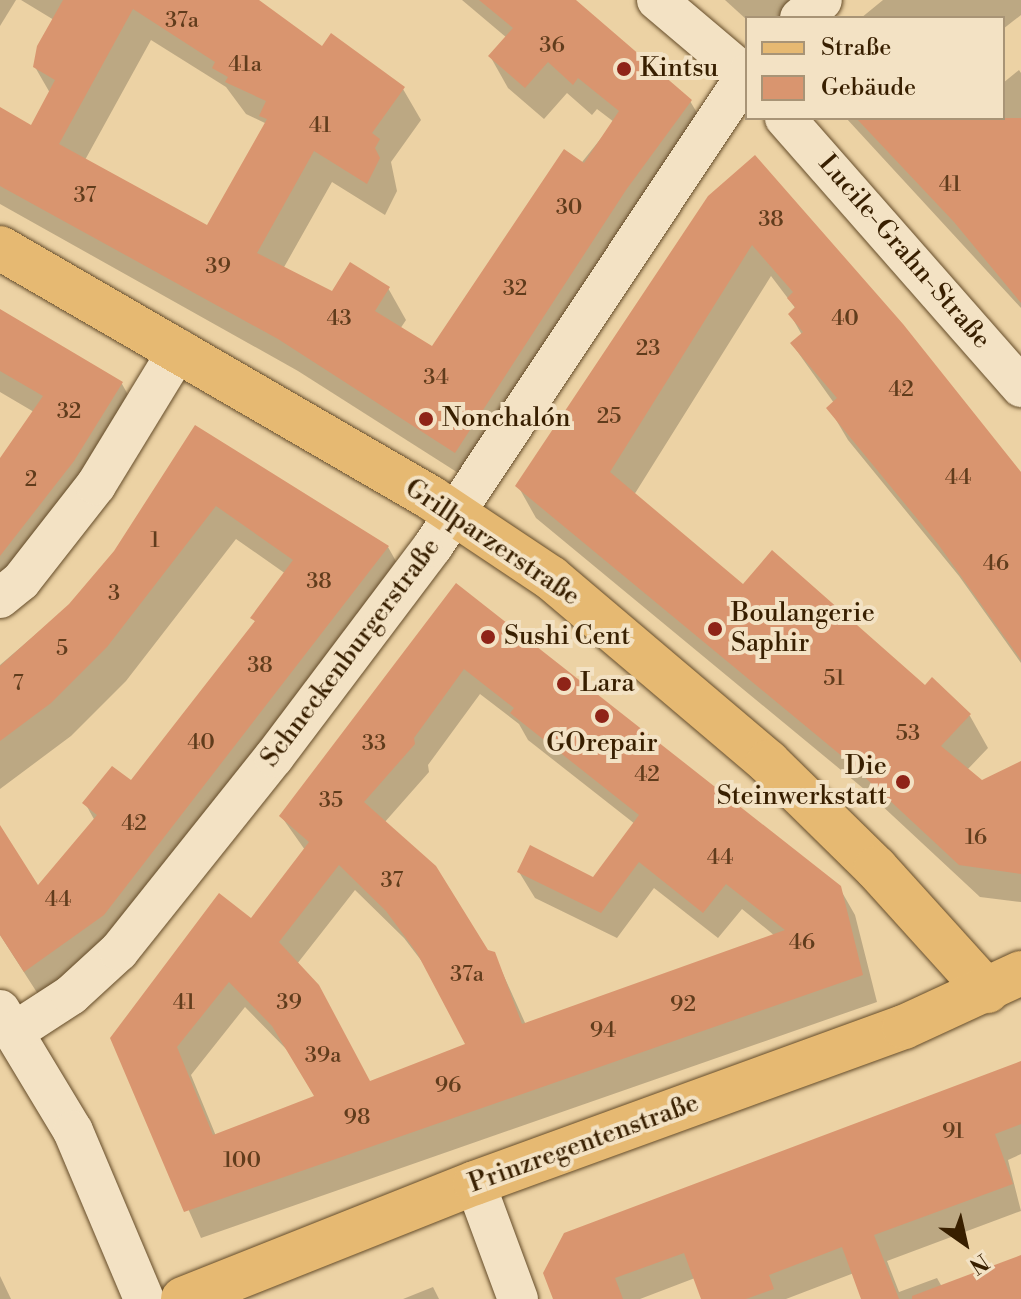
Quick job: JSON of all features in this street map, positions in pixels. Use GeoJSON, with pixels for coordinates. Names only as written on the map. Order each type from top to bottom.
{"type":"FeatureCollection","features":[{"type":"Feature","properties":{"kind":"main road","name":"Grillparzerstraße"},"geometry":{"type":"LineString","coordinates":[[0,248],[179,349],[455,513],[551,578],[713,711],[849,840],[1010,984]]}},
{"type":"Feature","properties":{"kind":"main road","name":"Prinzregentenstraße"},"geometry":{"type":"LineString","coordinates":[[183,1299],[475,1183],[1010,984]]}},
{"type":"Feature","properties":{"kind":"street"},"geometry":{"type":"LineString","coordinates":[[657,0],[745,73]]}},
{"type":"Feature","properties":{"kind":"street"},"geometry":{"type":"LineString","coordinates":[[802,16],[822,0]]}},
{"type":"Feature","properties":{"kind":"street","name":"Schneckenburgerstraße"},"geometry":{"type":"LineString","coordinates":[[7,1020],[71,995],[119,951],[274,757],[455,513],[745,78]]}},
{"type":"Feature","properties":{"kind":"street","name":"Lucile-Grahn-Straße"},"geometry":{"type":"LineString","coordinates":[[787,120],[1021,387]]}},
{"type":"Feature","properties":{"kind":"street"},"geometry":{"type":"LineString","coordinates":[[0,598],[21,581],[96,485],[179,349]]}},
{"type":"Feature","properties":{"kind":"street"},"geometry":{"type":"LineString","coordinates":[[7,1020],[73,1131],[144,1299]]}},
{"type":"Feature","properties":{"kind":"street"},"geometry":{"type":"LineString","coordinates":[[475,1183],[518,1299]]}},
{"type":"Feature","properties":{"kind":"building"},"geometry":{"type":"Polygon","coordinates":[[[63,0],[259,0],[322,46],[331,33],[405,87],[372,133],[380,139],[375,148],[380,158],[367,184],[314,151],[257,253],[332,291],[350,262],[390,287],[375,311],[432,346],[564,149],[584,163],[619,111],[578,78],[573,85],[548,62],[525,88],[488,56],[513,28],[479,0],[576,0],[692,100],[626,190],[455,453],[278,339],[0,186],[0,107],[31,125],[55,80],[33,67],[37,46],[63,0]],[[133,9],[59,144],[207,225],[267,119],[259,116],[266,101],[225,82],[228,77],[212,68],[215,62],[133,9]]]}},
{"type":"Feature","properties":{"kind":"building"},"geometry":{"type":"Polygon","coordinates":[[[1021,118],[1021,303],[954,222],[858,120],[1021,118]]]}},
{"type":"Feature","properties":{"kind":"building"},"geometry":{"type":"Polygon","coordinates":[[[755,155],[903,324],[1021,472],[1021,660],[938,544],[826,408],[837,398],[790,343],[803,332],[788,314],[795,307],[787,298],[793,292],[752,245],[610,472],[743,584],[772,550],[925,685],[932,677],[971,714],[941,746],[982,780],[1021,761],[1021,874],[959,865],[843,757],[515,486],[708,196],[755,155]]]}},
{"type":"Feature","properties":{"kind":"building"},"geometry":{"type":"Polygon","coordinates":[[[0,309],[123,382],[74,461],[0,556],[0,458],[43,396],[0,371],[0,309]]]}},
{"type":"Feature","properties":{"kind":"building"},"geometry":{"type":"Polygon","coordinates":[[[195,425],[389,546],[104,915],[24,972],[0,935],[0,825],[38,885],[97,815],[82,803],[112,766],[131,780],[255,621],[250,618],[293,560],[216,506],[107,647],[51,703],[0,741],[0,666],[69,604],[114,551],[195,425]]]}},
{"type":"Feature","properties":{"kind":"building"},"geometry":{"type":"Polygon","coordinates":[[[456,583],[841,886],[863,975],[184,1212],[110,1038],[219,893],[251,918],[309,842],[279,816],[456,583]],[[464,669],[414,738],[415,744],[364,802],[436,866],[488,950],[495,952],[522,1024],[785,930],[726,884],[703,913],[639,862],[601,913],[517,872],[530,845],[593,877],[639,815],[510,713],[514,708],[464,669]],[[339,865],[279,942],[319,985],[370,1081],[465,1044],[417,953],[386,911],[339,865]],[[229,982],[177,1047],[213,1135],[314,1096],[272,1026],[229,982]]]}},
{"type":"Feature","properties":{"kind":"building"},"geometry":{"type":"Polygon","coordinates":[[[1021,1061],[1021,1124],[995,1134],[1013,1184],[874,1235],[899,1299],[861,1299],[842,1247],[769,1275],[774,1289],[746,1299],[701,1299],[684,1253],[615,1278],[623,1299],[553,1299],[543,1273],[564,1233],[1021,1061]]]}},
{"type":"Feature","properties":{"kind":"building"},"geometry":{"type":"Polygon","coordinates":[[[1021,1255],[1021,1299],[912,1299],[912,1296],[1021,1255]]]}},
{"type":"Feature","properties":{"kind":"place","name":"Kintsu"},"geometry":{"type":"Point","coordinates":[624,69]}},
{"type":"Feature","properties":{"kind":"place","name":"Nonchalón"},"geometry":{"type":"Point","coordinates":[426,419]}},
{"type":"Feature","properties":{"kind":"place","name":"Boulangerie Saphir"},"geometry":{"type":"Point","coordinates":[715,629]}},
{"type":"Feature","properties":{"kind":"place","name":"Sushi Cent"},"geometry":{"type":"Point","coordinates":[488,637]}},
{"type":"Feature","properties":{"kind":"place","name":"Lara"},"geometry":{"type":"Point","coordinates":[564,684]}},
{"type":"Feature","properties":{"kind":"place","name":"GOrepair"},"geometry":{"type":"Point","coordinates":[602,716]}},
{"type":"Feature","properties":{"kind":"place","name":"Die Steinwerkstatt"},"geometry":{"type":"Point","coordinates":[903,782]}}]}
